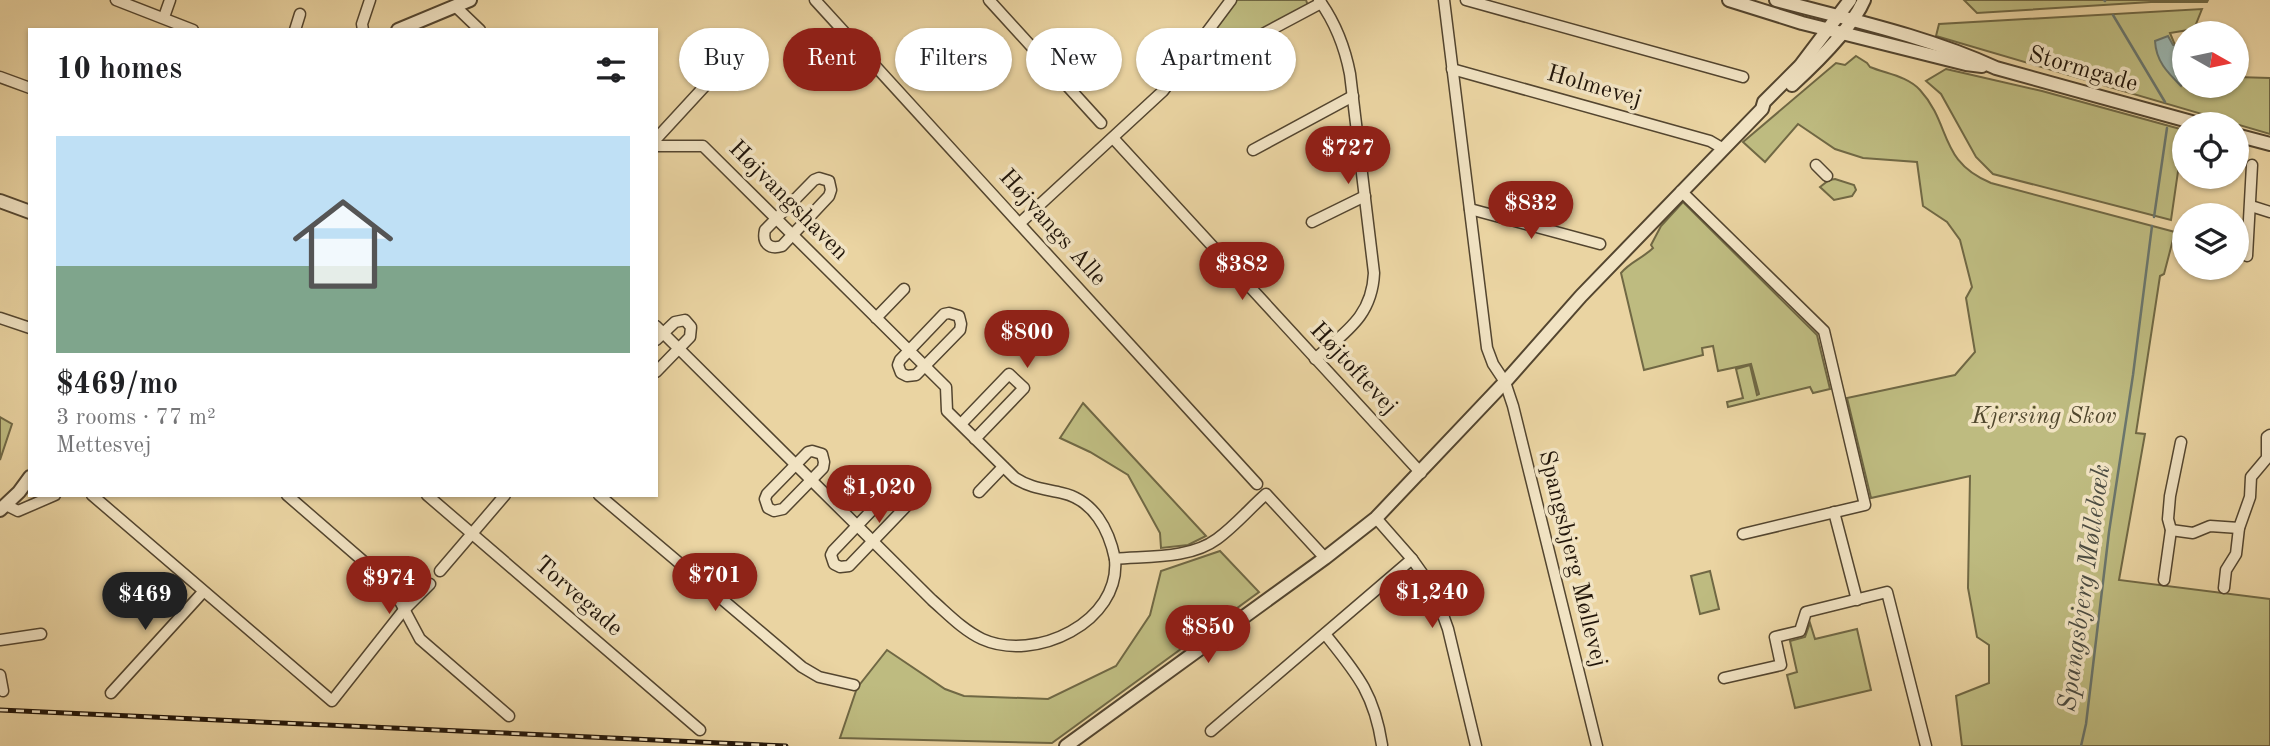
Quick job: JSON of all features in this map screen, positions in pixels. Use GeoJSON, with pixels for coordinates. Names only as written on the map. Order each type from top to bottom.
{"type":"FeatureCollection","features":[{"type":"Feature","properties":{"kind":"street"},"geometry":{"type":"LineString","coordinates":[[116,0],[189,28]]}},
{"type":"Feature","properties":{"kind":"street"},"geometry":{"type":"LineString","coordinates":[[164,17],[170,0]]}},
{"type":"Feature","properties":{"kind":"street"},"geometry":{"type":"LineString","coordinates":[[363,28],[370,0]]}},
{"type":"Feature","properties":{"kind":"street"},"geometry":{"type":"LineString","coordinates":[[402,28],[446,6],[470,0]]}},
{"type":"Feature","properties":{"kind":"street","name":"Højvangs Alle"},"geometry":{"type":"LineString","coordinates":[[815,0],[1257,484]]}},
{"type":"Feature","properties":{"kind":"street"},"geometry":{"type":"LineString","coordinates":[[989,0],[1101,123]]}},
{"type":"Feature","properties":{"kind":"street"},"geometry":{"type":"LineString","coordinates":[[1210,28],[1231,0]]}},
{"type":"Feature","properties":{"kind":"street","name":"Spangsbjerg Møllevej"},"geometry":{"type":"LineString","coordinates":[[1444,0],[1487,348],[1493,364],[1505,382],[1597,746]]}},
{"type":"Feature","properties":{"kind":"street"},"geometry":{"type":"LineString","coordinates":[[1466,0],[1743,77]]}},
{"type":"Feature","properties":{"kind":"street","name":"Stormgade"},"geometry":{"type":"LineString","coordinates":[[1776,0],[1839,24],[1965,64],[1996,68]]}},
{"type":"Feature","properties":{"kind":"street"},"geometry":{"type":"LineString","coordinates":[[1839,24],[1850,0]]}},
{"type":"Feature","properties":{"kind":"street"},"geometry":{"type":"LineString","coordinates":[[1068,745],[1376,518],[1421,473],[1581,296],[1864,0]]}},
{"type":"Feature","properties":{"kind":"street"},"geometry":{"type":"LineString","coordinates":[[1271,28],[1320,1],[1345,51],[1353,96],[1374,273],[1370,298],[1358,321],[1315,359]]}},
{"type":"Feature","properties":{"kind":"street"},"geometry":{"type":"LineString","coordinates":[[1732,1],[1751,1],[1839,24]]}},
{"type":"Feature","properties":{"kind":"street"},"geometry":{"type":"LineString","coordinates":[[446,6],[477,28]]}},
{"type":"Feature","properties":{"kind":"street"},"geometry":{"type":"LineString","coordinates":[[296,28],[300,14]]}},
{"type":"Feature","properties":{"kind":"street","name":"Stormgade"},"geometry":{"type":"LineString","coordinates":[[1839,24],[1897,31],[1996,68],[2172,117]]}},
{"type":"Feature","properties":{"kind":"street","name":"Holmevej"},"geometry":{"type":"LineString","coordinates":[[1452,69],[1710,141],[1722,148]]}},
{"type":"Feature","properties":{"kind":"street"},"geometry":{"type":"LineString","coordinates":[[0,77],[28,87]]}},
{"type":"Feature","properties":{"kind":"street"},"geometry":{"type":"LineString","coordinates":[[658,137],[701,91]]}},
{"type":"Feature","properties":{"kind":"street"},"geometry":{"type":"LineString","coordinates":[[1020,223],[1163,91]]}},
{"type":"Feature","properties":{"kind":"street"},"geometry":{"type":"LineString","coordinates":[[1253,150],[1353,96]]}},
{"type":"Feature","properties":{"kind":"street","name":"Højtoftevej"},"geometry":{"type":"LineString","coordinates":[[1113,138],[1421,473]]}},
{"type":"Feature","properties":{"kind":"street"},"geometry":{"type":"LineString","coordinates":[[2249,138],[2270,144]]}},
{"type":"Feature","properties":{"kind":"street","name":"Højvangshaven"},"geometry":{"type":"LineString","coordinates":[[658,146],[703,146],[946,387],[947,411],[1003,467],[1026,485],[1066,494],[1085,503],[1100,518],[1111,538],[1115,559]]}},
{"type":"Feature","properties":{"kind":"street"},"geometry":{"type":"LineString","coordinates":[[1816,165],[1826,176]]}},
{"type":"Feature","properties":{"kind":"street"},"geometry":{"type":"LineString","coordinates":[[2249,231],[2252,165]]}},
{"type":"Feature","properties":{"kind":"street"},"geometry":{"type":"LineString","coordinates":[[824,178],[831,190],[829,196],[792,234],[782,246],[772,247],[764,240],[765,230],[814,180],[824,178]]}},
{"type":"Feature","properties":{"kind":"street"},"geometry":{"type":"LineString","coordinates":[[1681,191],[1824,331],[1865,505],[1743,534]]}},
{"type":"Feature","properties":{"kind":"street"},"geometry":{"type":"LineString","coordinates":[[1312,222],[1365,196]]}},
{"type":"Feature","properties":{"kind":"street"},"geometry":{"type":"LineString","coordinates":[[0,201],[28,211]]}},
{"type":"Feature","properties":{"kind":"street"},"geometry":{"type":"LineString","coordinates":[[2251,206],[2270,212]]}},
{"type":"Feature","properties":{"kind":"street"},"geometry":{"type":"LineString","coordinates":[[1470,209],[1600,244]]}},
{"type":"Feature","properties":{"kind":"street"},"geometry":{"type":"LineString","coordinates":[[876,318],[904,289]]}},
{"type":"Feature","properties":{"kind":"street"},"geometry":{"type":"LineString","coordinates":[[954,313],[959,316],[960,330],[925,366],[911,377],[901,373],[898,365],[944,314],[954,313]]}},
{"type":"Feature","properties":{"kind":"street"},"geometry":{"type":"LineString","coordinates":[[0,318],[28,327]]}},
{"type":"Feature","properties":{"kind":"street"},"geometry":{"type":"LineString","coordinates":[[658,370],[679,348],[690,337],[692,332],[685,320],[675,322],[659,333],[679,348],[961,626],[984,640],[1010,646],[1037,645],[1064,635],[1089,620],[1103,605],[1112,588],[1115,559],[1178,554],[1197,549],[1216,540],[1266,494],[1325,558]]}},
{"type":"Feature","properties":{"kind":"street"},"geometry":{"type":"LineString","coordinates":[[961,424],[1009,374],[1024,388],[975,439]]}},
{"type":"Feature","properties":{"kind":"street"},"geometry":{"type":"LineString","coordinates":[[2224,588],[2226,570],[2236,554],[2239,528],[2250,497],[2251,477],[2269,458],[2267,438],[2270,435]]}},
{"type":"Feature","properties":{"kind":"street"},"geometry":{"type":"LineString","coordinates":[[2164,580],[2171,530],[2168,519],[2170,496],[2181,442]]}},
{"type":"Feature","properties":{"kind":"street"},"geometry":{"type":"LineString","coordinates":[[817,451],[822,454],[824,462],[823,468],[783,509],[768,508],[765,499],[767,494],[796,464],[808,452],[817,451]]}},
{"type":"Feature","properties":{"kind":"street"},"geometry":{"type":"LineString","coordinates":[[979,492],[1003,467]]}},
{"type":"Feature","properties":{"kind":"street"},"geometry":{"type":"LineString","coordinates":[[900,474],[874,499],[873,509],[833,551],[831,555],[834,564],[840,567],[849,566],[917,495]]}},
{"type":"Feature","properties":{"kind":"street"},"geometry":{"type":"LineString","coordinates":[[28,479],[3,507],[18,511],[50,497]]}},
{"type":"Feature","properties":{"kind":"street"},"geometry":{"type":"LineString","coordinates":[[94,497],[332,701],[403,611],[430,584]]}},
{"type":"Feature","properties":{"kind":"street"},"geometry":{"type":"LineString","coordinates":[[289,497],[385,580],[420,639],[509,716]]}},
{"type":"Feature","properties":{"kind":"street","name":"Torvegade"},"geometry":{"type":"LineString","coordinates":[[429,497],[700,730]]}},
{"type":"Feature","properties":{"kind":"street"},"geometry":{"type":"LineString","coordinates":[[440,571],[474,535],[503,497]]}},
{"type":"Feature","properties":{"kind":"street"},"geometry":{"type":"LineString","coordinates":[[601,497],[802,667],[819,677],[854,685]]}},
{"type":"Feature","properties":{"kind":"street"},"geometry":{"type":"LineString","coordinates":[[1834,512],[1857,600]]}},
{"type":"Feature","properties":{"kind":"street"},"geometry":{"type":"LineString","coordinates":[[1376,518],[1412,559],[1434,590],[1448,629],[1476,746]]}},
{"type":"Feature","properties":{"kind":"street"},"geometry":{"type":"LineString","coordinates":[[2171,530],[2193,533],[2210,526],[2239,528]]}},
{"type":"Feature","properties":{"kind":"street"},"geometry":{"type":"LineString","coordinates":[[1211,731],[1412,559]]}},
{"type":"Feature","properties":{"kind":"street"},"geometry":{"type":"LineString","coordinates":[[111,693],[202,592]]}},
{"type":"Feature","properties":{"kind":"street"},"geometry":{"type":"LineString","coordinates":[[1724,678],[1781,665],[1775,637],[1800,631],[1806,612],[1887,592],[1926,746]]}},
{"type":"Feature","properties":{"kind":"street"},"geometry":{"type":"LineString","coordinates":[[0,640],[41,634]]}},
{"type":"Feature","properties":{"kind":"street"},"geometry":{"type":"LineString","coordinates":[[1325,634],[1357,674],[1369,697],[1377,717],[1382,745]]}},
{"type":"Feature","properties":{"kind":"street"},"geometry":{"type":"LineString","coordinates":[[0,675],[3,691]]}},
{"type":"Feature","properties":{"kind":"green space"},"geometry":{"type":"Polygon","coordinates":[[[1237,0],[1306,0],[1308,6],[1265,28],[1216,28],[1237,0]]]}},
{"type":"Feature","properties":{"kind":"green space"},"geometry":{"type":"Polygon","coordinates":[[[1964,0],[2208,0],[1977,13],[1964,0]]]}},
{"type":"Feature","properties":{"kind":"green space"},"geometry":{"type":"Polygon","coordinates":[[[2202,9],[2197,21],[2172,21],[2172,98],[2249,98],[2249,77],[2270,78],[2270,134],[2249,128],[2249,112],[2195,112],[1936,36],[1939,24],[2202,9]]]}},
{"type":"Feature","properties":{"kind":"green space","name":"Kjersing Skov"},"geometry":{"type":"Polygon","coordinates":[[[1856,56],[1870,67],[1915,85],[1930,103],[1962,164],[1991,183],[2172,231],[2172,243],[2164,274],[2160,276],[2136,433],[2145,434],[2119,580],[2270,599],[2270,746],[1962,746],[1956,696],[1989,683],[1989,645],[1977,637],[1968,588],[1970,476],[1871,498],[1847,398],[1955,375],[1975,352],[1966,298],[1972,287],[1960,240],[1947,222],[1923,206],[1917,162],[1863,158],[1835,149],[1798,124],[1765,162],[1743,142],[1836,63],[1845,65],[1856,56]]]}},
{"type":"Feature","properties":{"kind":"green space"},"geometry":{"type":"Polygon","coordinates":[[[1946,69],[2042,91],[2172,127],[2172,189],[2175,189],[2171,220],[1993,174],[1976,157],[1941,94],[1926,81],[1946,69]]]}},
{"type":"Feature","properties":{"kind":"green space"},"geometry":{"type":"Polygon","coordinates":[[[1835,179],[1854,185],[1856,190],[1852,196],[1834,200],[1820,187],[1835,179]]]}},
{"type":"Feature","properties":{"kind":"green space"},"geometry":{"type":"Polygon","coordinates":[[[1683,202],[1817,335],[1830,389],[1813,393],[1810,387],[1728,407],[1727,402],[1743,398],[1736,369],[1750,365],[1757,395],[1759,394],[1751,364],[1718,371],[1713,346],[1702,348],[1703,355],[1644,370],[1621,273],[1653,248],[1651,245],[1661,226],[1683,202]]]}},
{"type":"Feature","properties":{"kind":"green space"},"geometry":{"type":"Polygon","coordinates":[[[1083,403],[1206,536],[1188,545],[1161,548],[1160,533],[1128,475],[1060,438],[1083,403]]]}},
{"type":"Feature","properties":{"kind":"green space"},"geometry":{"type":"Polygon","coordinates":[[[0,417],[12,424],[0,460],[0,417]]]}},
{"type":"Feature","properties":{"kind":"green space"},"geometry":{"type":"Polygon","coordinates":[[[1220,551],[1259,592],[1052,743],[840,738],[857,688],[887,650],[945,689],[964,696],[1048,699],[1116,666],[1150,615],[1161,571],[1220,551]]]}},
{"type":"Feature","properties":{"kind":"green space"},"geometry":{"type":"Polygon","coordinates":[[[1710,571],[1719,609],[1700,614],[1691,576],[1710,571]]]}},
{"type":"Feature","properties":{"kind":"green space"},"geometry":{"type":"Polygon","coordinates":[[[1810,623],[1815,639],[1857,629],[1871,690],[1795,708],[1787,675],[1797,672],[1790,641],[1805,637],[1810,623]]]}},
{"type":"Feature","properties":{"kind":"water"},"geometry":{"type":"Polygon","coordinates":[[[2168,36],[2172,43],[2172,77],[2163,66],[2155,41],[2168,36]]]}},
{"type":"Feature","properties":{"kind":"waterway","name":"Spangsbjerg Møllebæk"},"geometry":{"type":"LineString","coordinates":[[2113,15],[2165,102]]}},
{"type":"Feature","properties":{"kind":"waterway","name":"Spangsbjerg Møllebæk"},"geometry":{"type":"LineString","coordinates":[[2154,217],[2167,128]]}},
{"type":"Feature","properties":{"kind":"waterway","name":"Spangsbjerg Møllebæk"},"geometry":{"type":"LineString","coordinates":[[2081,746],[2152,226]]}},
{"type":"Feature","properties":{"kind":"railway"},"geometry":{"type":"LineString","coordinates":[[0,710],[786,746]]}}]}
